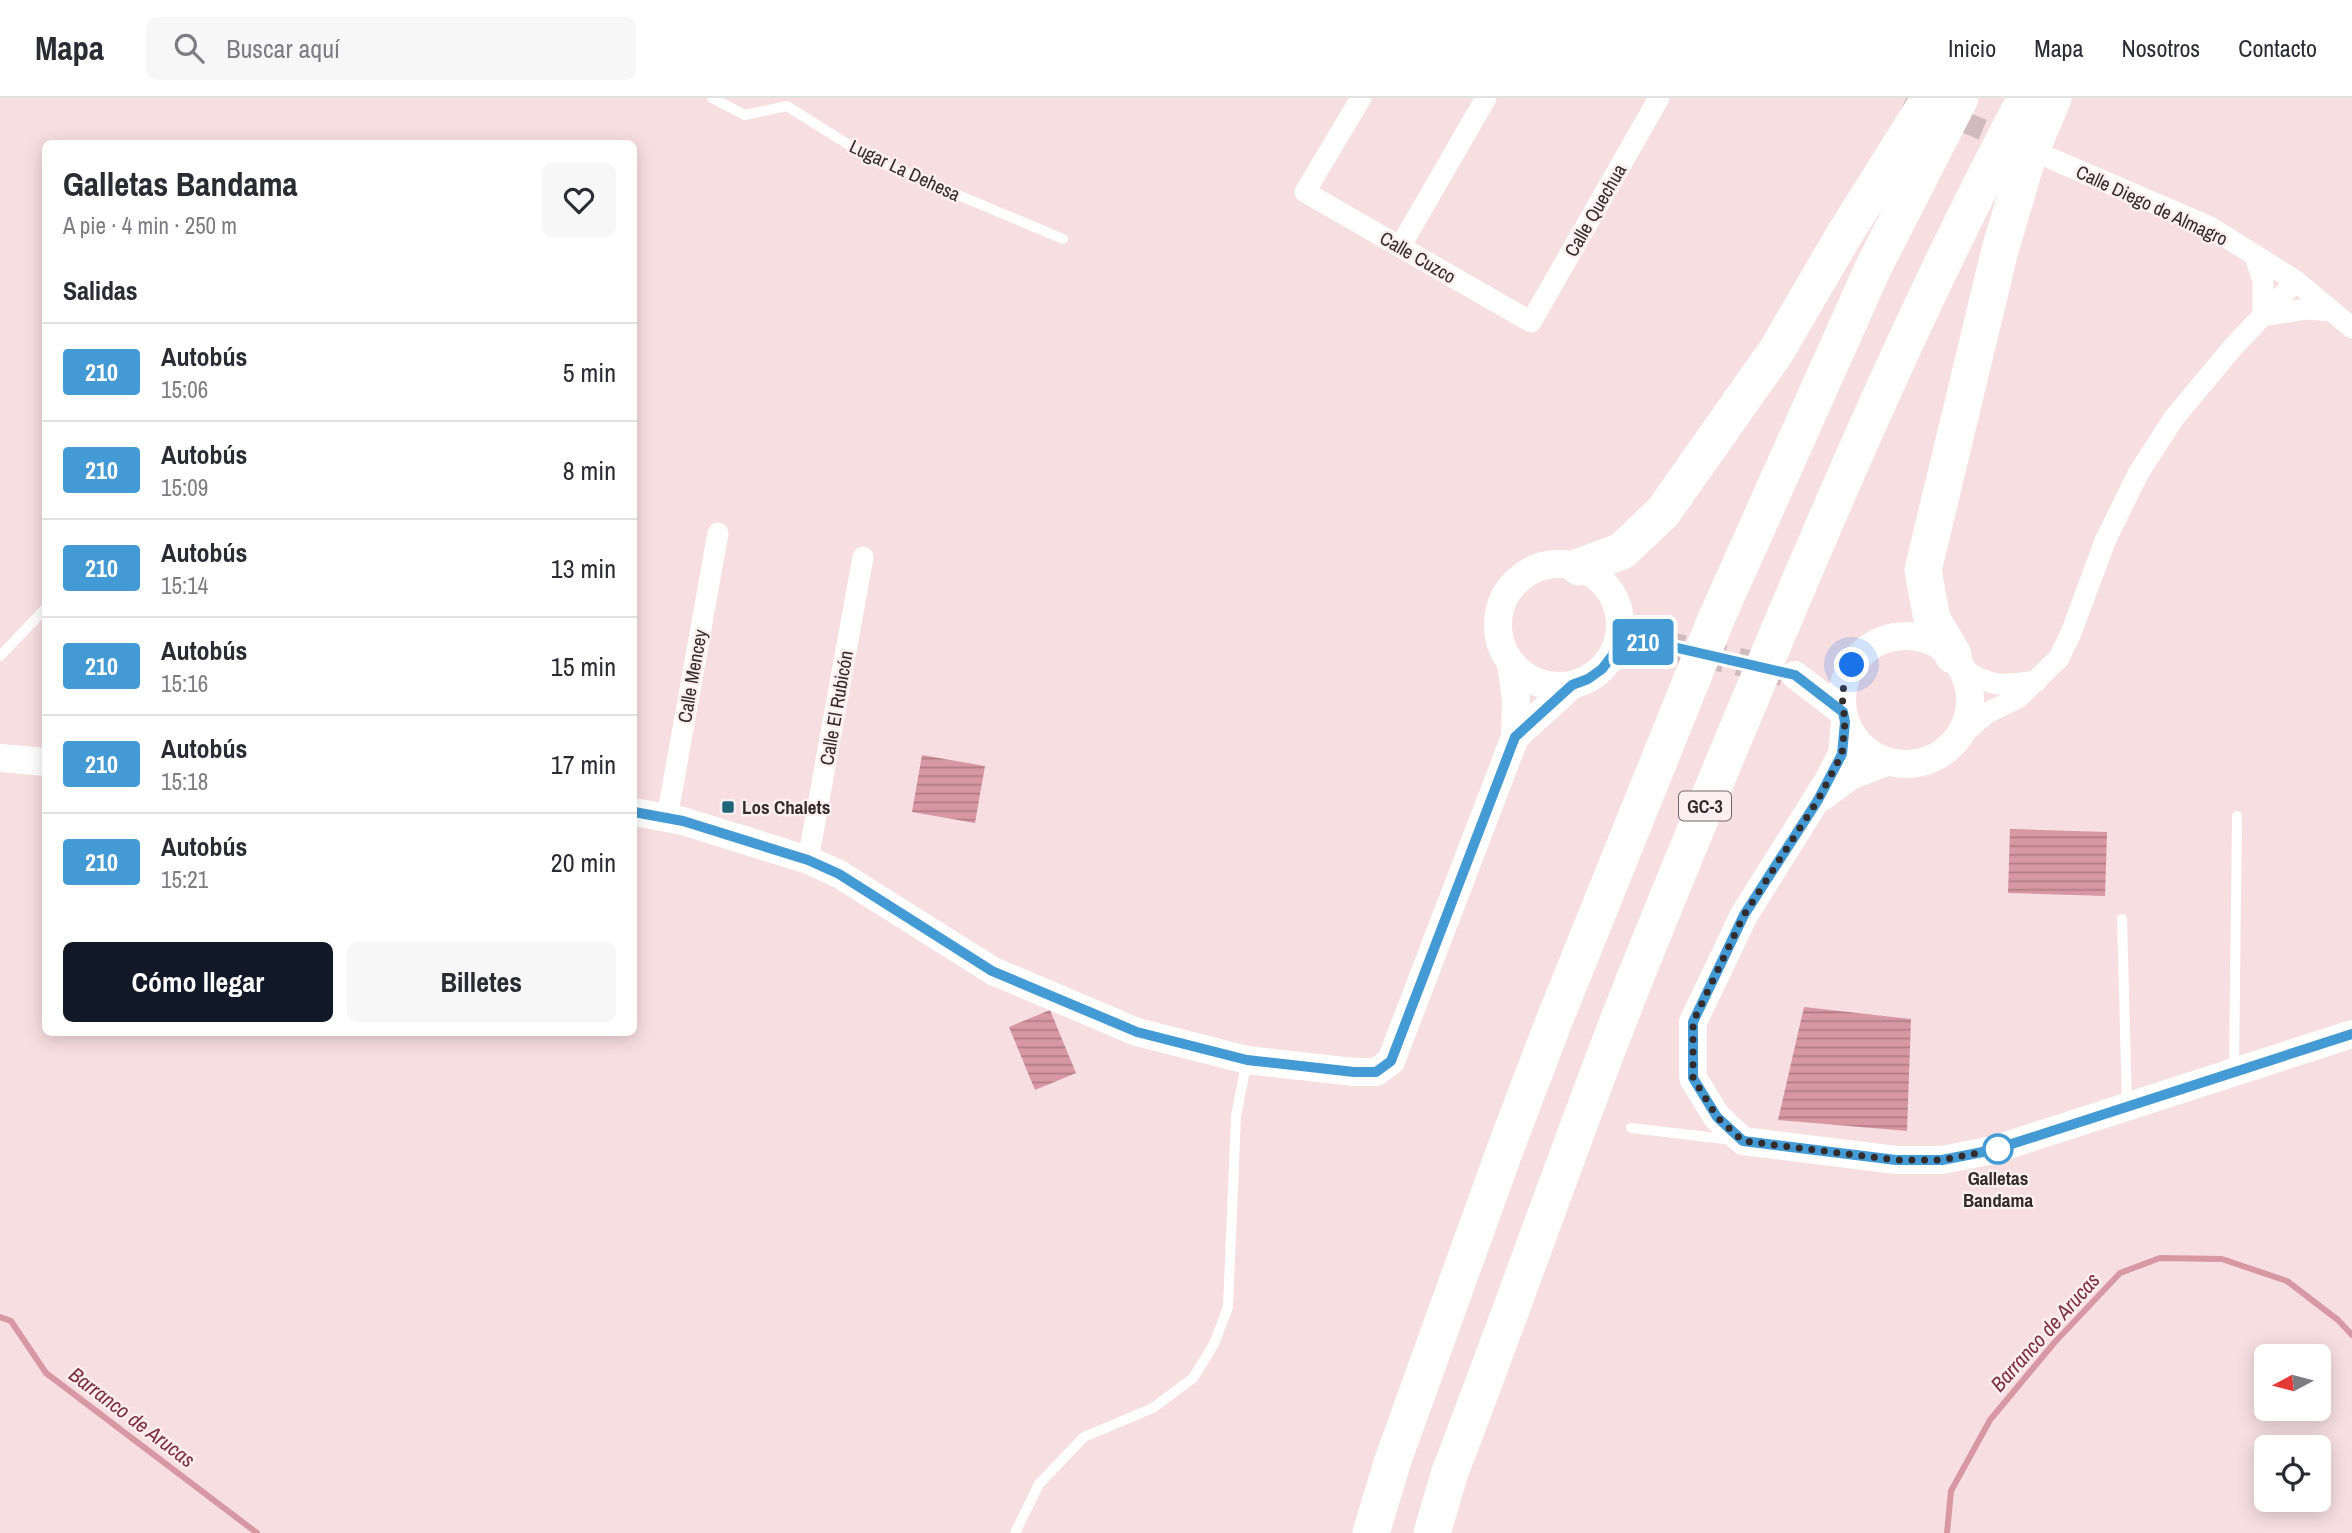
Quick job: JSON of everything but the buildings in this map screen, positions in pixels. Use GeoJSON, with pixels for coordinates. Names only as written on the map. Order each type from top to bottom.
{"type":"FeatureCollection","features":[{"type":"Feature","properties":{"kind":"highway"},"geometry":{"type":"LineString","coordinates":[[1579,567],[1622,551],[1663,512],[1777,350],[1844,234],[1930,98]]}},
{"type":"Feature","properties":{"kind":"highway"},"geometry":{"type":"LineString","coordinates":[[1371,1533],[1393,1460],[1506,1147],[1563,997],[1712,630],[1874,266],[1960,98]]}},
{"type":"Feature","properties":{"kind":"highway","name":"GC-3"},"geometry":{"type":"LineString","coordinates":[[1432,1533],[1450,1472],[1612,1036],[1690,843],[1903,344],[1974,196],[2026,98]]}},
{"type":"Feature","properties":{"kind":"highway"},"geometry":{"type":"LineString","coordinates":[[1958,662],[1932,619],[1923,570],[2000,250],[2026,162],[2053,98]]}},
{"type":"Feature","properties":{"kind":"street","name":"Calle Cuzco"},"geometry":{"type":"LineString","coordinates":[[1361,98],[1305,192],[1531,322]]}},
{"type":"Feature","properties":{"kind":"street"},"geometry":{"type":"LineString","coordinates":[[1400,247],[1486,98]]}},
{"type":"Feature","properties":{"kind":"street","name":"Calle Quechua"},"geometry":{"type":"LineString","coordinates":[[1531,322],[1659,98]]}},
{"type":"Feature","properties":{"kind":"street","name":"Calle Diego de Almagro"},"geometry":{"type":"LineString","coordinates":[[2052,159],[2210,227],[2296,281],[2352,328]]}},
{"type":"Feature","properties":{"kind":"street"},"geometry":{"type":"LineString","coordinates":[[2255,256],[2263,281],[2263,316]]}},
{"type":"Feature","properties":{"kind":"street"},"geometry":{"type":"LineString","coordinates":[[1852,665],[1830,671],[1795,675],[1844,717],[1855,739],[1869,753],[1887,762],[1907,765],[1927,761],[1944,752],[1987,713],[2018,698],[2059,658],[2105,541],[2139,472],[2175,418],[2234,346],[2296,281]]}},
{"type":"Feature","properties":{"kind":"street"},"geometry":{"type":"LineString","coordinates":[[2263,316],[2306,309],[2332,311]]}},
{"type":"Feature","properties":{"kind":"street","name":"Calle Mencey"},"geometry":{"type":"LineString","coordinates":[[667,818],[718,533]]}},
{"type":"Feature","properties":{"kind":"street","name":"Calle El Rubicón"},"geometry":{"type":"LineString","coordinates":[[808,860],[863,556]]}},
{"type":"Feature","properties":{"kind":"street"},"geometry":{"type":"LineString","coordinates":[[1559,564],[1579,567],[1595,575],[1612,596],[1620,621],[1619,640],[1602,669],[1588,679],[1572,685],[1538,683],[1523,675],[1511,663],[1502,645],[1498,626],[1501,607],[1509,589],[1523,576],[1540,567],[1559,564]]}},
{"type":"Feature","properties":{"kind":"street"},"geometry":{"type":"LineString","coordinates":[[2037,681],[2006,685],[1981,681],[1937,643],[1920,637],[1900,635],[1881,640],[1865,650],[1852,665],[1843,688],[1842,754],[1818,800],[1744,915],[1693,1022],[1693,1078],[1717,1117],[1743,1141],[1896,1160],[1942,1160],[1993,1150],[2352,1034]]}},
{"type":"Feature","properties":{"kind":"street"},"geometry":{"type":"LineString","coordinates":[[1619,640],[1656,643]]}},
{"type":"Feature","properties":{"kind":"street"},"geometry":{"type":"LineString","coordinates":[[1958,662],[1969,686],[1970,704],[1967,722],[1958,738]]}},
{"type":"Feature","properties":{"kind":"street"},"geometry":{"type":"LineString","coordinates":[[637,813],[683,821],[808,860],[839,874],[992,971],[1137,1032],[1247,1060],[1376,1072],[1391,1061],[1515,737],[1516,699],[1511,663]]}},
{"type":"Feature","properties":{"kind":"street"},"geometry":{"type":"LineString","coordinates":[[1515,737],[1572,685]]}},
{"type":"Feature","properties":{"kind":"street"},"geometry":{"type":"LineString","coordinates":[[0,758],[42,762]]}},
{"type":"Feature","properties":{"kind":"street"},"geometry":{"type":"LineString","coordinates":[[1818,800],[1850,776],[1887,762]]}},
{"type":"Feature","properties":{"kind":"lane","name":"Lugar La Dehesa"},"geometry":{"type":"LineString","coordinates":[[712,98],[746,115],[788,106],[868,157],[1063,239]]}},
{"type":"Feature","properties":{"kind":"lane"},"geometry":{"type":"LineString","coordinates":[[0,656],[42,612]]}},
{"type":"Feature","properties":{"kind":"lane"},"geometry":{"type":"LineString","coordinates":[[2234,1071],[2237,816]]}},
{"type":"Feature","properties":{"kind":"lane"},"geometry":{"type":"LineString","coordinates":[[2122,919],[2127,1107]]}},
{"type":"Feature","properties":{"kind":"lane"},"geometry":{"type":"LineString","coordinates":[[1015,1533],[1039,1484],[1084,1437],[1153,1408],[1194,1378],[1214,1345],[1228,1307],[1236,1116],[1247,1060]]}},
{"type":"Feature","properties":{"kind":"lane"},"geometry":{"type":"LineString","coordinates":[[1631,1128],[1743,1141]]}},
{"type":"Feature","properties":{"kind":"shaded area"},"geometry":{"type":"Polygon","coordinates":[[[922,755],[985,766],[975,823],[912,812],[922,755]]]}},
{"type":"Feature","properties":{"kind":"shaded area"},"geometry":{"type":"Polygon","coordinates":[[[2010,829],[2107,832],[2105,896],[2008,893],[2010,829]]]}},
{"type":"Feature","properties":{"kind":"shaded area"},"geometry":{"type":"Polygon","coordinates":[[[1804,1007],[1911,1019],[1907,1131],[1778,1120],[1804,1007]]]}},
{"type":"Feature","properties":{"kind":"shaded area"},"geometry":{"type":"Polygon","coordinates":[[[1050,1010],[1076,1073],[1035,1090],[1009,1027],[1050,1010]]]}},
{"type":"Feature","properties":{"kind":"waterway","name":"Barranco de Arucas"},"geometry":{"type":"LineString","coordinates":[[1947,1533],[1951,1491],[1990,1420],[2054,1343],[2120,1273],[2160,1258],[2222,1259],[2287,1281],[2338,1320],[2352,1335]]}},
{"type":"Feature","properties":{"kind":"waterway","name":"Barranco de Arucas"},"geometry":{"type":"LineString","coordinates":[[0,1317],[11,1321],[46,1373],[257,1533]]}},
{"type":"Feature","properties":{"kind":"tunnel"},"geometry":{"type":"LineString","coordinates":[[1906,98],[2015,143]]}},
{"type":"Feature","properties":{"kind":"tunnel"},"geometry":{"type":"LineString","coordinates":[[1656,643],[1783,672]]}},
{"type":"Feature","properties":{"kind":"bus line","name":"210"},"geometry":{"type":"LineString","coordinates":[[637,813],[683,821],[808,860],[839,874],[992,971],[1137,1032],[1247,1060],[1376,1072],[1391,1061],[1515,737],[1572,685],[1588,679],[1602,669],[1619,640],[1656,643],[1795,675],[1843,712],[1845,722],[1842,754],[1818,800],[1744,915],[1693,1022],[1693,1078],[1717,1117],[1743,1141],[1896,1160],[1942,1160],[1993,1150],[2352,1034]]}},
{"type":"Feature","properties":{"kind":"place","name":"Los Chalets"},"geometry":{"type":"Point","coordinates":[728,807]}},
{"type":"Feature","properties":{"kind":"place","name":"Galletas Bandama"},"geometry":{"type":"Point","coordinates":[1998,1149]}},
{"type":"Feature","properties":{"kind":"route"},"geometry":{"type":"LineString","coordinates":[[1852,665],[1842,696],[1845,722],[1842,754],[1818,800],[1744,915],[1693,1022],[1693,1078],[1717,1117],[1743,1141],[1896,1160],[1942,1160],[1998,1149]]}}]}
